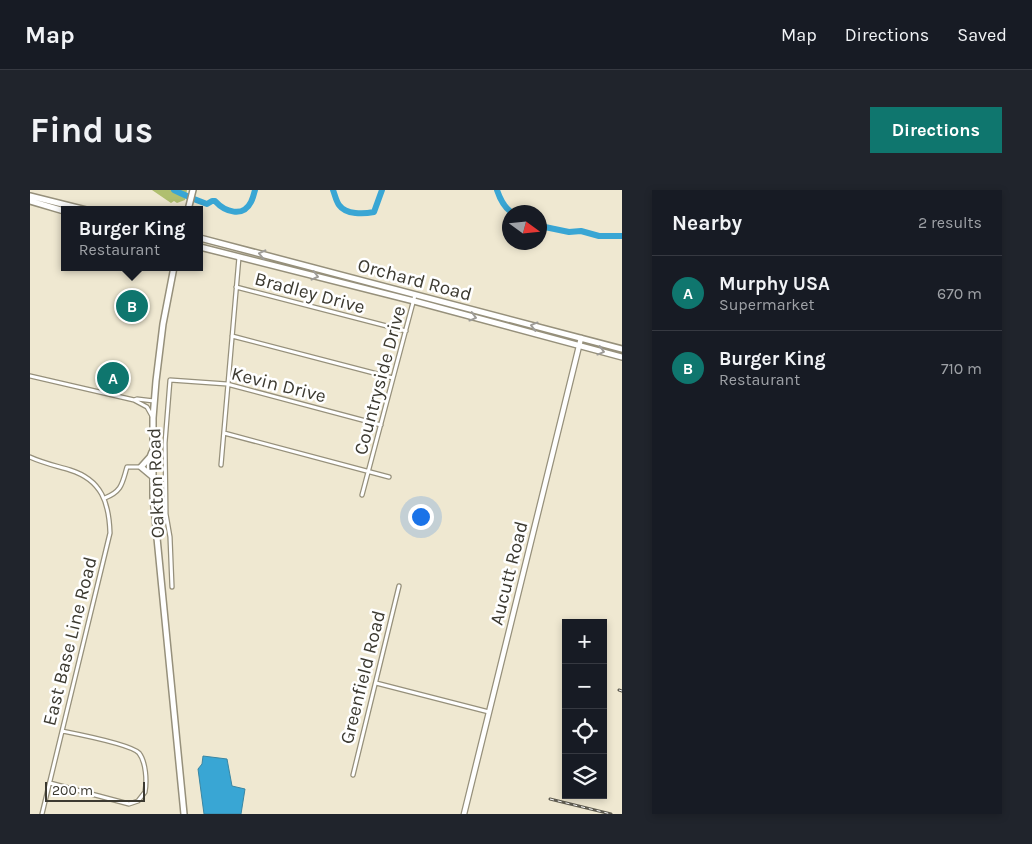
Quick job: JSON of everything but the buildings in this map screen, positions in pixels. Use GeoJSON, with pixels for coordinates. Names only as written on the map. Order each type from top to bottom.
{"type":"FeatureCollection","features":[{"type":"Feature","properties":{"kind":"main road"},"geometry":{"type":"LineString","coordinates":[[189,206],[193,190]]}},
{"type":"Feature","properties":{"kind":"main road"},"geometry":{"type":"LineString","coordinates":[[30,196],[70,206]]}},
{"type":"Feature","properties":{"kind":"main road"},"geometry":{"type":"LineString","coordinates":[[30,201],[61,209]]}},
{"type":"Feature","properties":{"kind":"main road","name":"Orchard Road"},"geometry":{"type":"LineString","coordinates":[[203,239],[622,349]]}},
{"type":"Feature","properties":{"kind":"main road","name":"Orchard Road"},"geometry":{"type":"LineString","coordinates":[[203,247],[622,357]]}},
{"type":"Feature","properties":{"kind":"main road"},"geometry":{"type":"LineString","coordinates":[[173,271],[163,324],[153,418],[153,477],[160,579],[184,814]]}},
{"type":"Feature","properties":{"kind":"main road"},"geometry":{"type":"LineString","coordinates":[[153,448],[150,457],[141,467],[153,477]]}},
{"type":"Feature","properties":{"kind":"street"},"geometry":{"type":"LineString","coordinates":[[221,465],[239,257]]}},
{"type":"Feature","properties":{"kind":"street","name":"Bradley Drive"},"geometry":{"type":"LineString","coordinates":[[236,286],[406,331]]}},
{"type":"Feature","properties":{"kind":"street","name":"Countryside Drive"},"geometry":{"type":"LineString","coordinates":[[362,495],[416,295]]}},
{"type":"Feature","properties":{"kind":"street"},"geometry":{"type":"LineString","coordinates":[[232,336],[393,378]]}},
{"type":"Feature","properties":{"kind":"street","name":"Aucutt Road"},"geometry":{"type":"LineString","coordinates":[[464,814],[581,338]]}},
{"type":"Feature","properties":{"kind":"street"},"geometry":{"type":"LineString","coordinates":[[30,376],[134,400],[147,407],[153,418]]}},
{"type":"Feature","properties":{"kind":"street","name":"Kevin Drive"},"geometry":{"type":"LineString","coordinates":[[170,380],[227,384],[381,425]]}},
{"type":"Feature","properties":{"kind":"street","name":"Oakton Road"},"geometry":{"type":"LineString","coordinates":[[170,380],[165,443],[166,514],[170,536],[172,586]]}},
{"type":"Feature","properties":{"kind":"street"},"geometry":{"type":"LineString","coordinates":[[134,400],[137,398],[155,401]]}},
{"type":"Feature","properties":{"kind":"street"},"geometry":{"type":"LineString","coordinates":[[224,433],[389,477]]}},
{"type":"Feature","properties":{"kind":"street"},"geometry":{"type":"LineString","coordinates":[[30,456],[80,474],[92,482],[105,498],[117,492],[120,488],[127,468],[141,467]]}},
{"type":"Feature","properties":{"kind":"street","name":"East Base Line Road"},"geometry":{"type":"LineString","coordinates":[[42,814],[110,533],[110,516],[105,498]]}},
{"type":"Feature","properties":{"kind":"street","name":"Greenfield Road"},"geometry":{"type":"LineString","coordinates":[[353,775],[399,586]]}},
{"type":"Feature","properties":{"kind":"street"},"geometry":{"type":"LineString","coordinates":[[376,683],[489,712]]}},
{"type":"Feature","properties":{"kind":"street"},"geometry":{"type":"LineString","coordinates":[[50,783],[128,804],[138,801],[145,792],[143,760],[136,751],[96,738],[62,730]]}},
{"type":"Feature","properties":{"kind":"green space"},"geometry":{"type":"Polygon","coordinates":[[[152,190],[187,190],[185,200],[171,203],[152,190]]]}},
{"type":"Feature","properties":{"kind":"water"},"geometry":{"type":"Polygon","coordinates":[[[203,756],[227,759],[232,786],[245,789],[241,814],[204,814],[198,769],[202,764],[203,756]]]}},
{"type":"Feature","properties":{"kind":"waterway"},"geometry":{"type":"LineString","coordinates":[[174,190],[207,204],[215,201],[224,208],[234,212],[239,212],[248,207],[255,190]]}},
{"type":"Feature","properties":{"kind":"waterway"},"geometry":{"type":"LineString","coordinates":[[333,190],[337,202],[342,208],[346,211],[360,213],[374,212],[382,190]]}},
{"type":"Feature","properties":{"kind":"waterway"},"geometry":{"type":"LineString","coordinates":[[497,190],[504,205]]}},
{"type":"Feature","properties":{"kind":"waterway"},"geometry":{"type":"LineString","coordinates":[[547,227],[569,232],[581,231],[599,236],[622,236]]}},
{"type":"Feature","properties":{"kind":"railway"},"geometry":{"type":"LineString","coordinates":[[550,799],[611,814]]}},
{"type":"Feature","properties":{"kind":"place","name":"Burger King"},"geometry":{"type":"Point","coordinates":[132,306]}},
{"type":"Feature","properties":{"kind":"place","name":"Murphy USA"},"geometry":{"type":"Point","coordinates":[113,378]}}]}
